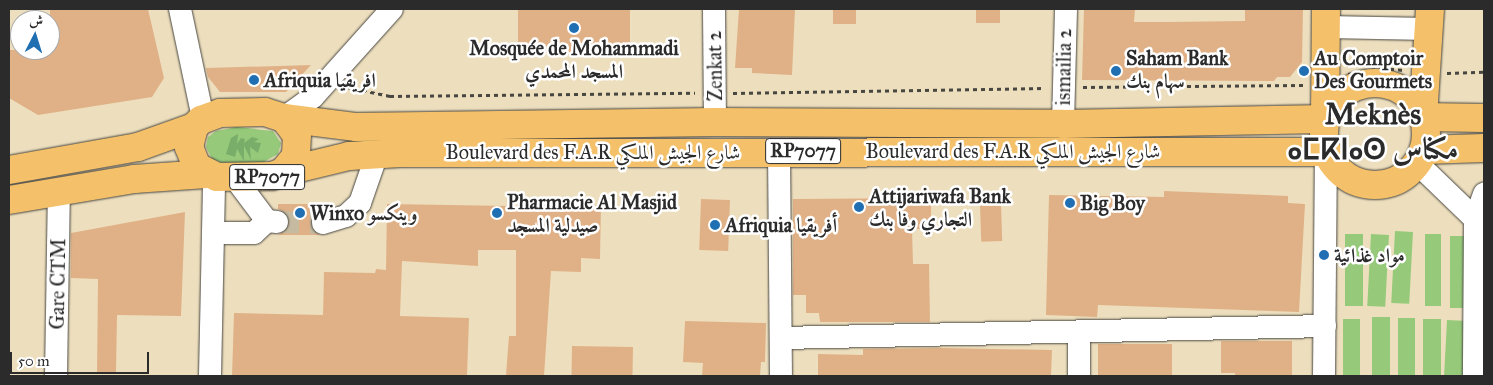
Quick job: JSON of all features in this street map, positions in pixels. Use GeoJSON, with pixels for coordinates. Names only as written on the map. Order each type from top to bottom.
{"type":"FeatureCollection","features":[{"type":"Feature","properties":{"kind":"main road"},"geometry":{"type":"LineString","coordinates":[[1326,18],[1324,85],[1326,152],[1334,166],[1346,177],[1361,184],[1377,186],[1393,182],[1407,174],[1420,156],[1430,19]]}},
{"type":"Feature","properties":{"kind":"main road"},"geometry":{"type":"LineString","coordinates":[[1325,119],[1332,104],[1344,93],[1358,86],[1374,83],[1390,85],[1404,92],[1423,118]]}},
{"type":"Feature","properties":{"kind":"main road","name":"Boulevard des F.A.R شارع الجيش الملكي"},"geometry":{"type":"LineString","coordinates":[[9,170],[138,147],[220,113],[265,112],[284,118],[356,126],[715,122],[1063,124],[1325,119]]}},
{"type":"Feature","properties":{"kind":"main road","name":"RP7077"},"geometry":{"type":"LineString","coordinates":[[283,172],[291,165],[298,145],[292,125],[284,118]]}},
{"type":"Feature","properties":{"kind":"main road"},"geometry":{"type":"LineString","coordinates":[[1423,118],[1484,118]]}},
{"type":"Feature","properties":{"kind":"main road","name":"RP7077"},"geometry":{"type":"LineString","coordinates":[[199,123],[188,147],[191,158],[218,176]]}},
{"type":"Feature","properties":{"kind":"main road"},"geometry":{"type":"LineString","coordinates":[[1420,156],[1484,148]]}},
{"type":"Feature","properties":{"kind":"main road","name":"Boulevard des F.A.R شارع الجيش الملكي"},"geometry":{"type":"LineString","coordinates":[[9,200],[141,179],[272,176],[317,162],[377,154],[779,151],[1326,152]]}},
{"type":"Feature","properties":{"kind":"street"},"geometry":{"type":"LineString","coordinates":[[180,9],[199,123]]}},
{"type":"Feature","properties":{"kind":"street"},"geometry":{"type":"LineString","coordinates":[[284,118],[313,97],[392,9]]}},
{"type":"Feature","properties":{"kind":"street","name":"Zenkat 2"},"geometry":{"type":"LineString","coordinates":[[714,9],[715,122]]}},
{"type":"Feature","properties":{"kind":"street","name":"ismailia 2"},"geometry":{"type":"LineString","coordinates":[[1063,124],[1066,9]]}},
{"type":"Feature","properties":{"kind":"street"},"geometry":{"type":"LineString","coordinates":[[1326,18],[1430,19]]}},
{"type":"Feature","properties":{"kind":"street"},"geometry":{"type":"LineString","coordinates":[[779,151],[781,376]]}},
{"type":"Feature","properties":{"kind":"street"},"geometry":{"type":"LineString","coordinates":[[1324,376],[1326,152]]}},
{"type":"Feature","properties":{"kind":"street"},"geometry":{"type":"LineString","coordinates":[[322,223],[346,216],[360,203],[377,154]]}},
{"type":"Feature","properties":{"kind":"street"},"geometry":{"type":"LineString","coordinates":[[9,156],[38,164]]}},
{"type":"Feature","properties":{"kind":"street"},"geometry":{"type":"LineString","coordinates":[[1420,156],[1478,223]]}},
{"type":"Feature","properties":{"kind":"street"},"geometry":{"type":"LineString","coordinates":[[213,233],[254,233],[272,222],[218,176]]}},
{"type":"Feature","properties":{"kind":"street"},"geometry":{"type":"LineString","coordinates":[[210,376],[213,233],[218,176]]}},
{"type":"Feature","properties":{"kind":"street","name":"Gare CTM"},"geometry":{"type":"LineString","coordinates":[[56,376],[59,191]]}},
{"type":"Feature","properties":{"kind":"street"},"geometry":{"type":"LineString","coordinates":[[1474,376],[1479,323],[1478,223],[1484,194]]}},
{"type":"Feature","properties":{"kind":"street"},"geometry":{"type":"LineString","coordinates":[[781,338],[1079,333],[1325,326]]}},
{"type":"Feature","properties":{"kind":"street"},"geometry":{"type":"LineString","coordinates":[[1079,333],[1079,376]]}},
{"type":"Feature","properties":{"kind":"path"},"geometry":{"type":"LineString","coordinates":[[337,69],[347,87],[390,96],[1324,85],[1357,70],[1382,68],[1427,73],[1484,72]]}},
{"type":"Feature","properties":{"kind":"green space"},"geometry":{"type":"Polygon","coordinates":[[[237,127],[273,131],[281,143],[278,154],[262,163],[223,163],[212,159],[206,147],[208,137],[216,131],[237,127]]]}},
{"type":"Feature","properties":{"kind":"green space"},"geometry":{"type":"Polygon","coordinates":[[[238,134],[237,144],[241,138],[245,139],[244,143],[252,137],[259,139],[254,142],[261,143],[258,153],[250,147],[251,160],[244,146],[244,161],[237,149],[235,157],[226,154],[231,138],[238,134]]]}},
{"type":"Feature","properties":{"kind":"green space"},"geometry":{"type":"Polygon","coordinates":[[[1395,231],[1413,232],[1409,304],[1391,303],[1395,231]]]}},
{"type":"Feature","properties":{"kind":"green space"},"geometry":{"type":"Polygon","coordinates":[[[1345,234],[1363,234],[1363,306],[1345,306],[1345,234]]]}},
{"type":"Feature","properties":{"kind":"green space"},"geometry":{"type":"Polygon","coordinates":[[[1371,234],[1389,235],[1385,307],[1367,306],[1371,234]]]}},
{"type":"Feature","properties":{"kind":"green space"},"geometry":{"type":"Polygon","coordinates":[[[1425,234],[1441,234],[1441,306],[1425,306],[1425,234]]]}},
{"type":"Feature","properties":{"kind":"green space"},"geometry":{"type":"Polygon","coordinates":[[[1450,236],[1466,236],[1466,308],[1450,308],[1450,236]]]}},
{"type":"Feature","properties":{"kind":"green space"},"geometry":{"type":"Polygon","coordinates":[[[1372,317],[1390,317],[1390,376],[1372,376],[1372,317]]]}},
{"type":"Feature","properties":{"kind":"green space"},"geometry":{"type":"Polygon","coordinates":[[[1398,318],[1415,318],[1415,376],[1398,376],[1398,318]]]}},
{"type":"Feature","properties":{"kind":"green space"},"geometry":{"type":"Polygon","coordinates":[[[1343,319],[1360,319],[1360,376],[1343,376],[1343,319]]]}},
{"type":"Feature","properties":{"kind":"green space"},"geometry":{"type":"Polygon","coordinates":[[[1423,319],[1441,319],[1441,376],[1423,376],[1423,319]]]}},
{"type":"Feature","properties":{"kind":"green space"},"geometry":{"type":"Polygon","coordinates":[[[1447,320],[1468,321],[1465,376],[1444,376],[1447,320]]]}},
{"type":"Feature","properties":{"kind":"building"},"geometry":{"type":"Polygon","coordinates":[[[148,9],[164,78],[152,97],[38,115],[9,98],[9,50],[10,60],[60,60],[60,10],[50,10],[148,9]]]}},
{"type":"Feature","properties":{"kind":"building","name":"Mosquée de Mohammadi المسجد المحمدي"},"geometry":{"type":"Polygon","coordinates":[[[518,9],[630,9],[630,53],[518,53],[518,9]]]}},
{"type":"Feature","properties":{"kind":"building"},"geometry":{"type":"Polygon","coordinates":[[[739,9],[795,9],[792,75],[752,73],[752,68],[735,68],[739,9]]]}},
{"type":"Feature","properties":{"kind":"building"},"geometry":{"type":"Polygon","coordinates":[[[833,9],[856,9],[856,24],[833,24],[833,9]]]}},
{"type":"Feature","properties":{"kind":"building"},"geometry":{"type":"Polygon","coordinates":[[[976,9],[1000,9],[1000,23],[976,23],[976,9]]]}},
{"type":"Feature","properties":{"kind":"building"},"geometry":{"type":"Polygon","coordinates":[[[1084,9],[1135,9],[1134,22],[1166,22],[1245,21],[1245,9],[1303,9],[1302,62],[1290,77],[1277,77],[1274,81],[1082,80],[1084,9]]]}},
{"type":"Feature","properties":{"kind":"building","name":"Afriquia افريقيا"},"geometry":{"type":"Polygon","coordinates":[[[311,65],[286,92],[220,92],[208,77],[206,68],[311,65]]]}},
{"type":"Feature","properties":{"kind":"building"},"geometry":{"type":"Polygon","coordinates":[[[1164,191],[1288,196],[1288,203],[1305,204],[1299,312],[1098,305],[1097,317],[1046,315],[1049,195],[1164,197],[1164,191]]]}},
{"type":"Feature","properties":{"kind":"building"},"geometry":{"type":"Polygon","coordinates":[[[517,198],[583,199],[583,204],[601,205],[600,259],[581,258],[581,272],[551,271],[544,376],[506,375],[509,336],[516,336],[516,250],[478,250],[478,266],[402,261],[400,316],[469,318],[467,376],[232,376],[234,313],[323,315],[324,272],[375,273],[376,269],[386,270],[387,204],[517,206],[517,198]]]}},
{"type":"Feature","properties":{"kind":"building"},"geometry":{"type":"Polygon","coordinates":[[[931,198],[931,229],[912,229],[913,264],[929,264],[930,322],[820,322],[819,313],[806,313],[806,295],[793,295],[793,199],[931,198]]]}},
{"type":"Feature","properties":{"kind":"building","name":"Afriquia أفريقيا"},"geometry":{"type":"Polygon","coordinates":[[[701,199],[730,200],[728,251],[699,250],[701,199]]]}},
{"type":"Feature","properties":{"kind":"building","name":"Winxo وينكسو"},"geometry":{"type":"Polygon","coordinates":[[[278,204],[323,204],[323,209],[314,214],[310,221],[311,227],[319,235],[278,235],[287,230],[290,223],[285,212],[278,209],[278,204]]]}},
{"type":"Feature","properties":{"kind":"building"},"geometry":{"type":"Polygon","coordinates":[[[1001,205],[1002,241],[981,242],[980,206],[1001,205]]]}},
{"type":"Feature","properties":{"kind":"building"},"geometry":{"type":"Polygon","coordinates":[[[185,212],[181,316],[117,315],[116,373],[97,373],[98,279],[71,278],[71,233],[185,212]]]}},
{"type":"Feature","properties":{"kind":"building"},"geometry":{"type":"Polygon","coordinates":[[[685,321],[766,323],[765,362],[761,362],[760,376],[702,376],[703,363],[683,362],[685,321]]]}},
{"type":"Feature","properties":{"kind":"building"},"geometry":{"type":"Polygon","coordinates":[[[1221,341],[1292,341],[1292,376],[1235,376],[1235,373],[1221,373],[1221,341]]]}},
{"type":"Feature","properties":{"kind":"building"},"geometry":{"type":"Polygon","coordinates":[[[1098,344],[1172,344],[1172,376],[1098,376],[1098,344]]]}},
{"type":"Feature","properties":{"kind":"building"},"geometry":{"type":"Polygon","coordinates":[[[572,346],[633,347],[632,376],[571,376],[572,346]]]}},
{"type":"Feature","properties":{"kind":"building"},"geometry":{"type":"Polygon","coordinates":[[[863,349],[1052,350],[1051,376],[818,376],[818,354],[863,355],[863,349]]]}},
{"type":"Feature","properties":{"kind":"tunnel"},"geometry":{"type":"LineString","coordinates":[[277,222],[323,223]]}},
{"type":"Feature","properties":{"kind":"place","name":"Mosquée de Mohammadi المسجد المحمدي"},"geometry":{"type":"Point","coordinates":[574,28]}},
{"type":"Feature","properties":{"kind":"place","name":"Saham Bank سهام بنك"},"geometry":{"type":"Point","coordinates":[1116,71]}},
{"type":"Feature","properties":{"kind":"place","name":"Au Comptoir Des Gourmets"},"geometry":{"type":"Point","coordinates":[1304,71]}},
{"type":"Feature","properties":{"kind":"place","name":"Afriquia افريقيا"},"geometry":{"type":"Point","coordinates":[254,80]}},
{"type":"Feature","properties":{"kind":"place","name":"Big Boy"},"geometry":{"type":"Point","coordinates":[1070,203]}},
{"type":"Feature","properties":{"kind":"place","name":"Attijariwafa Bank التجاري وفا بنك"},"geometry":{"type":"Point","coordinates":[859,207]}},
{"type":"Feature","properties":{"kind":"place","name":"Winxo وينكسو"},"geometry":{"type":"Point","coordinates":[300,213]}},
{"type":"Feature","properties":{"kind":"place","name":"Pharmacie Al Masjid صيدلية المسجد"},"geometry":{"type":"Point","coordinates":[497,213]}},
{"type":"Feature","properties":{"kind":"place","name":"Afriquia أفريقيا"},"geometry":{"type":"Point","coordinates":[715,225]}},
{"type":"Feature","properties":{"kind":"place","name":"مواد غذائية"},"geometry":{"type":"Point","coordinates":[1324,255]}},
{"type":"Feature","properties":{"kind":"district","name":"Meknès ⴰⵎⴽⵏⴰⵙ مكناس"},"geometry":{"type":"Point","coordinates":[1373,131]}}]}
